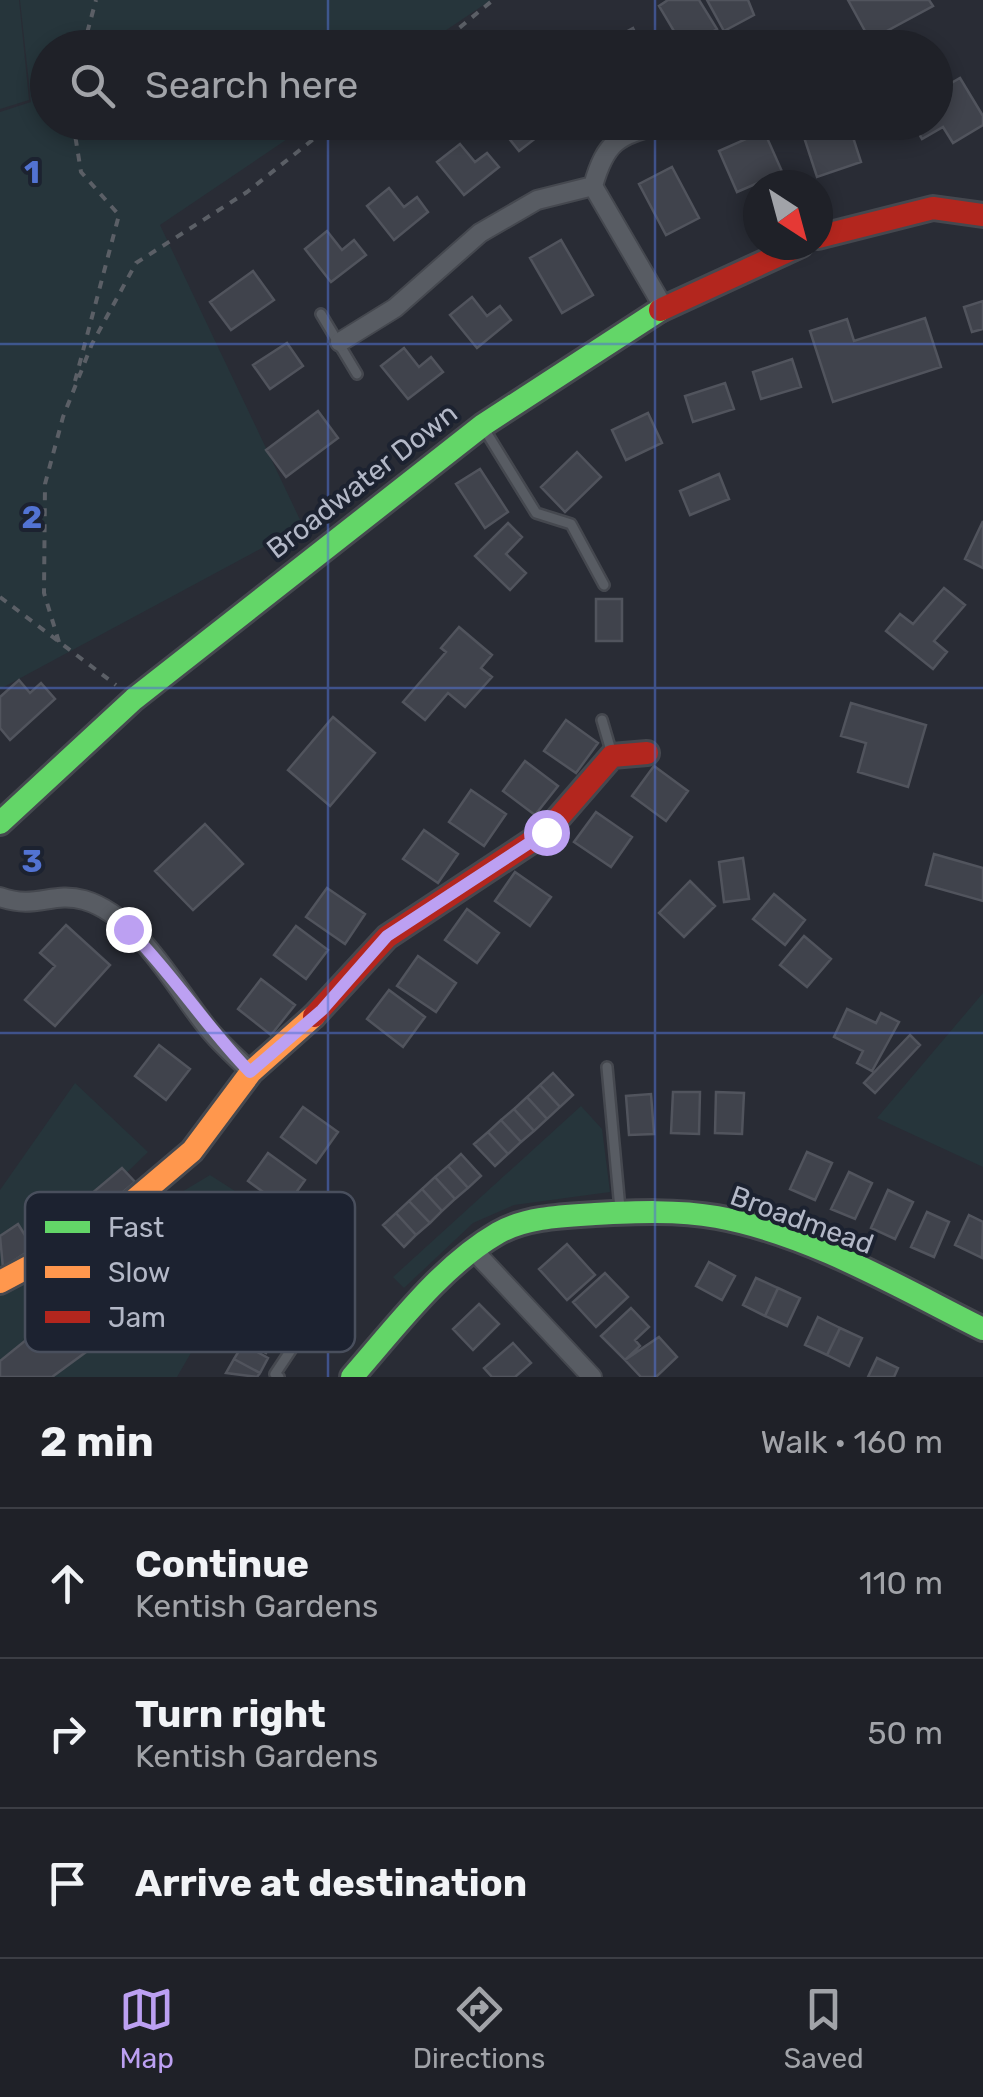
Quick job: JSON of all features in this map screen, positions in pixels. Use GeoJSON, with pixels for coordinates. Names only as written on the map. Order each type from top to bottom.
{"type":"FeatureCollection","features":[{"type":"Feature","properties":{"kind":"street"},"geometry":{"type":"LineString","coordinates":[[620,140],[602,154],[593,186],[664,308]]}},
{"type":"Feature","properties":{"kind":"street"},"geometry":{"type":"LineString","coordinates":[[340,342],[395,308],[480,232],[537,200],[593,186]]}},
{"type":"Feature","properties":{"kind":"street"},"geometry":{"type":"LineString","coordinates":[[833,233],[933,208],[983,215]]}},
{"type":"Feature","properties":{"kind":"street","name":"Broadwater Down"},"geometry":{"type":"LineString","coordinates":[[0,823],[134,699],[482,425],[664,308],[768,260]]}},
{"type":"Feature","properties":{"kind":"street"},"geometry":{"type":"LineString","coordinates":[[143,1192],[192,1151],[250,1072],[322,1010],[387,936],[546,832],[612,756],[646,752]]}},
{"type":"Feature","properties":{"kind":"street"},"geometry":{"type":"LineString","coordinates":[[0,897],[23,905],[59,898],[86,900],[128,929],[168,968],[211,1032],[250,1072]]}},
{"type":"Feature","properties":{"kind":"street","name":"Broadmead"},"geometry":{"type":"LineString","coordinates":[[352,1377],[475,1252],[510,1226],[620,1212],[729,1218],[822,1254],[983,1328]]}},
{"type":"Feature","properties":{"kind":"street"},"geometry":{"type":"LineString","coordinates":[[475,1252],[592,1377]]}},
{"type":"Feature","properties":{"kind":"street"},"geometry":{"type":"LineString","coordinates":[[0,1282],[25,1268]]}},
{"type":"Feature","properties":{"kind":"lane"},"geometry":{"type":"LineString","coordinates":[[320,314],[357,374]]}},
{"type":"Feature","properties":{"kind":"lane"},"geometry":{"type":"LineString","coordinates":[[482,425],[536,513],[571,524],[604,585]]}},
{"type":"Feature","properties":{"kind":"lane"},"geometry":{"type":"LineString","coordinates":[[602,720],[612,756]]}},
{"type":"Feature","properties":{"kind":"lane"},"geometry":{"type":"LineString","coordinates":[[607,1066],[620,1212]]}},
{"type":"Feature","properties":{"kind":"lane"},"geometry":{"type":"LineString","coordinates":[[279,1377],[276,1374],[291,1352]]}},
{"type":"Feature","properties":{"kind":"path"},"geometry":{"type":"LineString","coordinates":[[88,30],[96,0]]}},
{"type":"Feature","properties":{"kind":"path"},"geometry":{"type":"LineString","coordinates":[[457,30],[493,0]]}},
{"type":"Feature","properties":{"kind":"path"},"geometry":{"type":"LineString","coordinates":[[71,396],[119,215],[82,172],[76,140]]}},
{"type":"Feature","properties":{"kind":"path"},"geometry":{"type":"LineString","coordinates":[[59,642],[44,593],[46,484],[63,417],[92,344],[136,263],[247,192],[312,140]]}},
{"type":"Feature","properties":{"kind":"path"},"geometry":{"type":"LineString","coordinates":[[0,597],[134,699]]}},
{"type":"Feature","properties":{"kind":"shaded area"},"geometry":{"type":"Polygon","coordinates":[[[0,0],[19,0],[29,100],[0,109],[0,0]]]}},
{"type":"Feature","properties":{"kind":"shaded area"},"geometry":{"type":"Polygon","coordinates":[[[20,0],[491,0],[446,30],[30,30],[30,93],[20,0]]]}},
{"type":"Feature","properties":{"kind":"shaded area"},"geometry":{"type":"Polygon","coordinates":[[[30,102],[30,140],[286,140],[160,225],[303,526],[0,689],[0,112],[30,102]]]}},
{"type":"Feature","properties":{"kind":"shaded area"},"geometry":{"type":"Polygon","coordinates":[[[983,993],[983,1167],[877,1118],[983,993]]]}},
{"type":"Feature","properties":{"kind":"shaded area"},"geometry":{"type":"Polygon","coordinates":[[[75,1083],[148,1152],[107,1192],[25,1192],[25,1352],[191,1352],[177,1377],[0,1377],[0,1190],[75,1083]]]}},
{"type":"Feature","properties":{"kind":"shaded area"},"geometry":{"type":"Polygon","coordinates":[[[581,1106],[602,1129],[610,1192],[514,1205],[473,1223],[404,1288],[393,1277],[581,1106]]]}},
{"type":"Feature","properties":{"kind":"shaded area"},"geometry":{"type":"Polygon","coordinates":[[[210,1175],[237,1192],[182,1192],[210,1175]]]}},
{"type":"Feature","properties":{"kind":"building"},"geometry":{"type":"Polygon","coordinates":[[[668,0],[699,0],[717,29],[673,30],[659,6],[668,0]]]}},
{"type":"Feature","properties":{"kind":"building"},"geometry":{"type":"Polygon","coordinates":[[[707,0],[748,0],[754,15],[723,30],[707,0]]]}},
{"type":"Feature","properties":{"kind":"building"},"geometry":{"type":"Polygon","coordinates":[[[848,0],[929,0],[933,6],[889,30],[864,30],[848,0]]]}},
{"type":"Feature","properties":{"kind":"building"},"geometry":{"type":"Polygon","coordinates":[[[960,78],[983,116],[983,125],[953,143],[951,140],[953,82],[960,78]]]}},
{"type":"Feature","properties":{"kind":"building"},"geometry":{"type":"Polygon","coordinates":[[[510,140],[533,140],[519,151],[510,140]]]}},
{"type":"Feature","properties":{"kind":"building"},"geometry":{"type":"Polygon","coordinates":[[[744,140],[768,140],[781,170],[743,170],[743,189],[737,192],[719,151],[744,140]]]}},
{"type":"Feature","properties":{"kind":"building"},"geometry":{"type":"Polygon","coordinates":[[[805,140],[854,140],[861,162],[833,172],[815,170],[805,140]]]}},
{"type":"Feature","properties":{"kind":"building"},"geometry":{"type":"Polygon","coordinates":[[[460,144],[475,162],[487,153],[499,167],[464,195],[437,162],[460,144]]]}},
{"type":"Feature","properties":{"kind":"building"},"geometry":{"type":"Polygon","coordinates":[[[672,167],[699,218],[666,235],[639,184],[672,167]]]}},
{"type":"Feature","properties":{"kind":"building"},"geometry":{"type":"Polygon","coordinates":[[[389,188],[404,207],[417,197],[428,212],[394,240],[367,206],[389,188]]]}},
{"type":"Feature","properties":{"kind":"building"},"geometry":{"type":"Polygon","coordinates":[[[327,231],[342,250],[354,240],[366,255],[331,282],[305,249],[327,231]]]}},
{"type":"Feature","properties":{"kind":"building"},"geometry":{"type":"Polygon","coordinates":[[[561,240],[593,295],[562,313],[530,258],[561,240]]]}},
{"type":"Feature","properties":{"kind":"building"},"geometry":{"type":"Polygon","coordinates":[[[253,271],[274,300],[231,330],[210,302],[253,271]]]}},
{"type":"Feature","properties":{"kind":"building"},"geometry":{"type":"Polygon","coordinates":[[[472,297],[487,316],[500,306],[511,320],[477,348],[450,315],[472,297]]]}},
{"type":"Feature","properties":{"kind":"building"},"geometry":{"type":"Polygon","coordinates":[[[983,301],[983,329],[972,332],[964,307],[983,301]]]}},
{"type":"Feature","properties":{"kind":"building"},"geometry":{"type":"Polygon","coordinates":[[[925,318],[941,367],[833,402],[810,331],[847,319],[854,341],[925,318]]]}},
{"type":"Feature","properties":{"kind":"building"},"geometry":{"type":"Polygon","coordinates":[[[287,343],[303,366],[270,389],[253,365],[287,343]]]}},
{"type":"Feature","properties":{"kind":"building"},"geometry":{"type":"Polygon","coordinates":[[[404,348],[419,367],[431,357],[443,372],[408,399],[381,366],[404,348]]]}},
{"type":"Feature","properties":{"kind":"building"},"geometry":{"type":"Polygon","coordinates":[[[792,359],[801,387],[761,399],[753,372],[792,359]]]}},
{"type":"Feature","properties":{"kind":"building"},"geometry":{"type":"Polygon","coordinates":[[[725,383],[734,409],[693,422],[685,396],[725,383]]]}},
{"type":"Feature","properties":{"kind":"building"},"geometry":{"type":"Polygon","coordinates":[[[318,411],[338,438],[286,477],[266,450],[318,411]]]}},
{"type":"Feature","properties":{"kind":"building"},"geometry":{"type":"Polygon","coordinates":[[[648,413],[662,443],[626,460],[612,430],[648,413]]]}},
{"type":"Feature","properties":{"kind":"building"},"geometry":{"type":"Polygon","coordinates":[[[577,452],[601,477],[565,512],[541,487],[577,452]]]}},
{"type":"Feature","properties":{"kind":"building"},"geometry":{"type":"Polygon","coordinates":[[[480,469],[508,512],[485,528],[456,484],[480,469]]]}},
{"type":"Feature","properties":{"kind":"building"},"geometry":{"type":"Polygon","coordinates":[[[719,474],[729,499],[690,515],[680,491],[719,474]]]}},
{"type":"Feature","properties":{"kind":"building"},"geometry":{"type":"Polygon","coordinates":[[[983,521],[983,568],[965,559],[983,521]]]}},
{"type":"Feature","properties":{"kind":"building"},"geometry":{"type":"Polygon","coordinates":[[[508,523],[522,537],[506,554],[526,573],[510,590],[475,556],[508,523]]]}},
{"type":"Feature","properties":{"kind":"building"},"geometry":{"type":"Polygon","coordinates":[[[944,588],[965,605],[934,641],[947,652],[933,669],[886,631],[900,614],[913,624],[944,588]]]}},
{"type":"Feature","properties":{"kind":"building"},"geometry":{"type":"Polygon","coordinates":[[[596,599],[622,599],[622,641],[596,641],[596,599]]]}},
{"type":"Feature","properties":{"kind":"building"},"geometry":{"type":"Polygon","coordinates":[[[459,627],[492,655],[481,668],[492,677],[465,707],[448,693],[425,720],[403,702],[446,652],[441,648],[459,627]]]}},
{"type":"Feature","properties":{"kind":"building"},"geometry":{"type":"Polygon","coordinates":[[[19,680],[30,693],[41,683],[55,699],[10,740],[0,728],[0,697],[19,680]]]}},
{"type":"Feature","properties":{"kind":"building"},"geometry":{"type":"Polygon","coordinates":[[[851,703],[926,725],[908,787],[858,772],[866,743],[841,736],[851,703]]]}},
{"type":"Feature","properties":{"kind":"building"},"geometry":{"type":"Polygon","coordinates":[[[333,717],[375,753],[330,806],[288,770],[333,717]]]}},
{"type":"Feature","properties":{"kind":"building"},"geometry":{"type":"Polygon","coordinates":[[[566,720],[598,743],[576,773],[544,751],[566,720]]]}},
{"type":"Feature","properties":{"kind":"building"},"geometry":{"type":"Polygon","coordinates":[[[525,761],[558,786],[535,815],[503,791],[525,761]]]}},
{"type":"Feature","properties":{"kind":"building"},"geometry":{"type":"Polygon","coordinates":[[[654,766],[688,791],[666,821],[632,796],[654,766]]]}},
{"type":"Feature","properties":{"kind":"building"},"geometry":{"type":"Polygon","coordinates":[[[471,790],[506,814],[484,846],[449,822],[471,790]]]}},
{"type":"Feature","properties":{"kind":"building"},"geometry":{"type":"Polygon","coordinates":[[[596,812],[632,837],[611,867],[574,842],[596,812]]]}},
{"type":"Feature","properties":{"kind":"building"},"geometry":{"type":"Polygon","coordinates":[[[205,824],[243,864],[193,910],[155,871],[205,824]]]}},
{"type":"Feature","properties":{"kind":"building"},"geometry":{"type":"Polygon","coordinates":[[[424,830],[458,854],[438,883],[403,859],[424,830]]]}},
{"type":"Feature","properties":{"kind":"building"},"geometry":{"type":"Polygon","coordinates":[[[934,854],[983,868],[983,901],[926,885],[934,854]]]}},
{"type":"Feature","properties":{"kind":"building"},"geometry":{"type":"Polygon","coordinates":[[[743,858],[749,899],[724,902],[719,862],[743,858]]]}},
{"type":"Feature","properties":{"kind":"building"},"geometry":{"type":"Polygon","coordinates":[[[515,872],[551,897],[530,926],[495,901],[515,872]]]}},
{"type":"Feature","properties":{"kind":"building"},"geometry":{"type":"Polygon","coordinates":[[[690,881],[715,906],[684,937],[659,913],[690,881]]]}},
{"type":"Feature","properties":{"kind":"building"},"geometry":{"type":"Polygon","coordinates":[[[327,888],[365,914],[345,944],[306,917],[327,888]]]}},
{"type":"Feature","properties":{"kind":"building"},"geometry":{"type":"Polygon","coordinates":[[[774,894],[805,920],[785,945],[753,919],[774,894]]]}},
{"type":"Feature","properties":{"kind":"building"},"geometry":{"type":"Polygon","coordinates":[[[467,909],[499,933],[477,963],[445,940],[467,909]]]}},
{"type":"Feature","properties":{"kind":"building"},"geometry":{"type":"Polygon","coordinates":[[[66,925],[110,965],[55,1026],[25,1000],[55,966],[40,953],[66,925]]]}},
{"type":"Feature","properties":{"kind":"building"},"geometry":{"type":"Polygon","coordinates":[[[296,926],[328,950],[306,979],[274,955],[296,926]]]}},
{"type":"Feature","properties":{"kind":"building"},"geometry":{"type":"Polygon","coordinates":[[[804,936],[831,959],[807,987],[780,965],[804,936]]]}},
{"type":"Feature","properties":{"kind":"building"},"geometry":{"type":"Polygon","coordinates":[[[418,956],[456,983],[436,1012],[397,986],[418,956]]]}},
{"type":"Feature","properties":{"kind":"building"},"geometry":{"type":"Polygon","coordinates":[[[261,979],[295,1005],[271,1035],[238,1009],[261,979]]]}},
{"type":"Feature","properties":{"kind":"building"},"geometry":{"type":"Polygon","coordinates":[[[389,990],[425,1017],[403,1047],[367,1019],[389,990]]]}},
{"type":"Feature","properties":{"kind":"building"},"geometry":{"type":"Polygon","coordinates":[[[847,1009],[876,1023],[881,1013],[899,1022],[872,1071],[857,1063],[863,1051],[834,1037],[847,1009]]]}},
{"type":"Feature","properties":{"kind":"building"},"geometry":{"type":"Polygon","coordinates":[[[910,1035],[920,1045],[875,1093],[864,1083],[910,1035]]]}},
{"type":"Feature","properties":{"kind":"building"},"geometry":{"type":"Polygon","coordinates":[[[159,1045],[190,1069],[166,1100],[135,1076],[159,1045]]]}},
{"type":"Feature","properties":{"kind":"building"},"geometry":{"type":"Polygon","coordinates":[[[553,1073],[573,1095],[560,1107],[540,1085],[553,1073]]]}},
{"type":"Feature","properties":{"kind":"building"},"geometry":{"type":"Polygon","coordinates":[[[540,1085],[560,1107],[547,1119],[527,1097],[540,1085]]]}},
{"type":"Feature","properties":{"kind":"building"},"geometry":{"type":"Polygon","coordinates":[[[673,1092],[700,1092],[699,1134],[671,1133],[673,1092]]]}},
{"type":"Feature","properties":{"kind":"building"},"geometry":{"type":"Polygon","coordinates":[[[716,1092],[744,1093],[742,1134],[715,1133],[716,1092]]]}},
{"type":"Feature","properties":{"kind":"building"},"geometry":{"type":"Polygon","coordinates":[[[651,1094],[654,1134],[629,1135],[626,1096],[651,1094]]]}},
{"type":"Feature","properties":{"kind":"building"},"geometry":{"type":"Polygon","coordinates":[[[527,1097],[547,1119],[534,1131],[514,1109],[527,1097]]]}},
{"type":"Feature","properties":{"kind":"building"},"geometry":{"type":"Polygon","coordinates":[[[303,1107],[338,1132],[316,1163],[281,1137],[303,1107]]]}},
{"type":"Feature","properties":{"kind":"building"},"geometry":{"type":"Polygon","coordinates":[[[514,1109],[534,1131],[521,1142],[501,1120],[514,1109]]]}},
{"type":"Feature","properties":{"kind":"building"},"geometry":{"type":"Polygon","coordinates":[[[501,1120],[521,1142],[508,1154],[488,1132],[501,1120]]]}},
{"type":"Feature","properties":{"kind":"building"},"geometry":{"type":"Polygon","coordinates":[[[488,1132],[508,1154],[495,1166],[474,1144],[488,1132]]]}},
{"type":"Feature","properties":{"kind":"building"},"geometry":{"type":"Polygon","coordinates":[[[807,1152],[832,1163],[815,1200],[790,1189],[807,1152]]]}},
{"type":"Feature","properties":{"kind":"building"},"geometry":{"type":"Polygon","coordinates":[[[268,1153],[305,1180],[296,1192],[263,1192],[248,1181],[268,1153]]]}},
{"type":"Feature","properties":{"kind":"building"},"geometry":{"type":"Polygon","coordinates":[[[461,1154],[481,1176],[468,1188],[448,1166],[461,1154]]]}},
{"type":"Feature","properties":{"kind":"building"},"geometry":{"type":"Polygon","coordinates":[[[448,1166],[468,1188],[455,1199],[435,1177],[448,1166]]]}},
{"type":"Feature","properties":{"kind":"building"},"geometry":{"type":"Polygon","coordinates":[[[122,1168],[135,1182],[123,1192],[93,1192],[122,1168]]]}},
{"type":"Feature","properties":{"kind":"building"},"geometry":{"type":"Polygon","coordinates":[[[849,1172],[872,1183],[855,1219],[831,1209],[849,1172]]]}},
{"type":"Feature","properties":{"kind":"building"},"geometry":{"type":"Polygon","coordinates":[[[435,1177],[455,1199],[442,1211],[422,1189],[435,1177]]]}},
{"type":"Feature","properties":{"kind":"building"},"geometry":{"type":"Polygon","coordinates":[[[422,1189],[442,1211],[430,1223],[409,1201],[422,1189]]]}},
{"type":"Feature","properties":{"kind":"building"},"geometry":{"type":"Polygon","coordinates":[[[888,1190],[913,1202],[895,1239],[871,1228],[888,1190]]]}},
{"type":"Feature","properties":{"kind":"building"},"geometry":{"type":"Polygon","coordinates":[[[409,1201],[430,1223],[416,1235],[396,1213],[409,1201]]]}},
{"type":"Feature","properties":{"kind":"building"},"geometry":{"type":"Polygon","coordinates":[[[927,1212],[949,1222],[934,1257],[911,1247],[927,1212]]]}},
{"type":"Feature","properties":{"kind":"building"},"geometry":{"type":"Polygon","coordinates":[[[396,1213],[416,1235],[404,1247],[383,1225],[396,1213]]]}},
{"type":"Feature","properties":{"kind":"building"},"geometry":{"type":"Polygon","coordinates":[[[969,1215],[983,1222],[982,1258],[955,1245],[969,1215]]]}},
{"type":"Feature","properties":{"kind":"building"},"geometry":{"type":"Polygon","coordinates":[[[18,1224],[25,1235],[25,1253],[3,1268],[0,1236],[18,1224]]]}},
{"type":"Feature","properties":{"kind":"building"},"geometry":{"type":"Polygon","coordinates":[[[567,1244],[595,1275],[567,1300],[539,1269],[567,1244]]]}},
{"type":"Feature","properties":{"kind":"building"},"geometry":{"type":"Polygon","coordinates":[[[709,1262],[735,1276],[722,1300],[696,1286],[709,1262]]]}},
{"type":"Feature","properties":{"kind":"building"},"geometry":{"type":"Polygon","coordinates":[[[605,1273],[628,1297],[596,1327],[573,1302],[605,1273]]]}},
{"type":"Feature","properties":{"kind":"building"},"geometry":{"type":"Polygon","coordinates":[[[756,1278],[778,1288],[765,1316],[743,1305],[756,1278]]]}},
{"type":"Feature","properties":{"kind":"building"},"geometry":{"type":"Polygon","coordinates":[[[778,1288],[800,1298],[787,1326],[765,1316],[778,1288]]]}},
{"type":"Feature","properties":{"kind":"building"},"geometry":{"type":"Polygon","coordinates":[[[479,1304],[499,1324],[473,1350],[453,1329],[479,1304]]]}},
{"type":"Feature","properties":{"kind":"building"},"geometry":{"type":"Polygon","coordinates":[[[631,1308],[649,1327],[635,1340],[640,1346],[625,1360],[601,1336],[631,1308]]]}},
{"type":"Feature","properties":{"kind":"building"},"geometry":{"type":"Polygon","coordinates":[[[818,1317],[840,1328],[827,1355],[805,1345],[818,1317]]]}},
{"type":"Feature","properties":{"kind":"building"},"geometry":{"type":"Polygon","coordinates":[[[840,1328],[862,1338],[849,1366],[827,1355],[840,1328]]]}},
{"type":"Feature","properties":{"kind":"building"},"geometry":{"type":"Polygon","coordinates":[[[659,1337],[677,1357],[656,1377],[641,1377],[625,1360],[659,1337]]]}},
{"type":"Feature","properties":{"kind":"building"},"geometry":{"type":"Polygon","coordinates":[[[25,1341],[25,1352],[86,1352],[52,1377],[0,1377],[0,1361],[25,1341]]]}},
{"type":"Feature","properties":{"kind":"building"},"geometry":{"type":"Polygon","coordinates":[[[513,1343],[531,1363],[515,1377],[492,1377],[484,1368],[513,1343]]]}},
{"type":"Feature","properties":{"kind":"building"},"geometry":{"type":"Polygon","coordinates":[[[238,1352],[257,1352],[268,1358],[260,1373],[234,1359],[238,1352]]]}},
{"type":"Feature","properties":{"kind":"building"},"geometry":{"type":"Polygon","coordinates":[[[877,1358],[898,1368],[894,1377],[868,1377],[877,1358]]]}},
{"type":"Feature","properties":{"kind":"building"},"geometry":{"type":"Polygon","coordinates":[[[234,1359],[260,1373],[257,1377],[226,1373],[234,1359]]]}},
{"type":"Feature","properties":{"kind":"traffic: fast"},"geometry":{"type":"LineString","coordinates":[[0,823],[134,699],[483,425],[660,310]]}},
{"type":"Feature","properties":{"kind":"traffic: fast"},"geometry":{"type":"LineString","coordinates":[[352,1377],[420,1299],[477,1247],[520,1224],[570,1216],[671,1212],[752,1225],[820,1249],[983,1329]]}},
{"type":"Feature","properties":{"kind":"traffic: slow"},"geometry":{"type":"LineString","coordinates":[[144,1192],[192,1151],[251,1072],[314,1016]]}},
{"type":"Feature","properties":{"kind":"traffic: slow"},"geometry":{"type":"LineString","coordinates":[[0,1282],[25,1269]]}},
{"type":"Feature","properties":{"kind":"traffic: jam"},"geometry":{"type":"LineString","coordinates":[[833,233],[933,208],[983,215]]}},
{"type":"Feature","properties":{"kind":"traffic: jam"},"geometry":{"type":"LineString","coordinates":[[660,310],[768,260]]}},
{"type":"Feature","properties":{"kind":"traffic: jam"},"geometry":{"type":"LineString","coordinates":[[314,1016],[387,937],[547,831],[612,756],[647,753]]}},
{"type":"Feature","properties":{"kind":"route"},"geometry":{"type":"LineString","coordinates":[[128,929],[168,968],[211,1032],[250,1072],[322,1010],[387,936],[546,832]]}}]}
